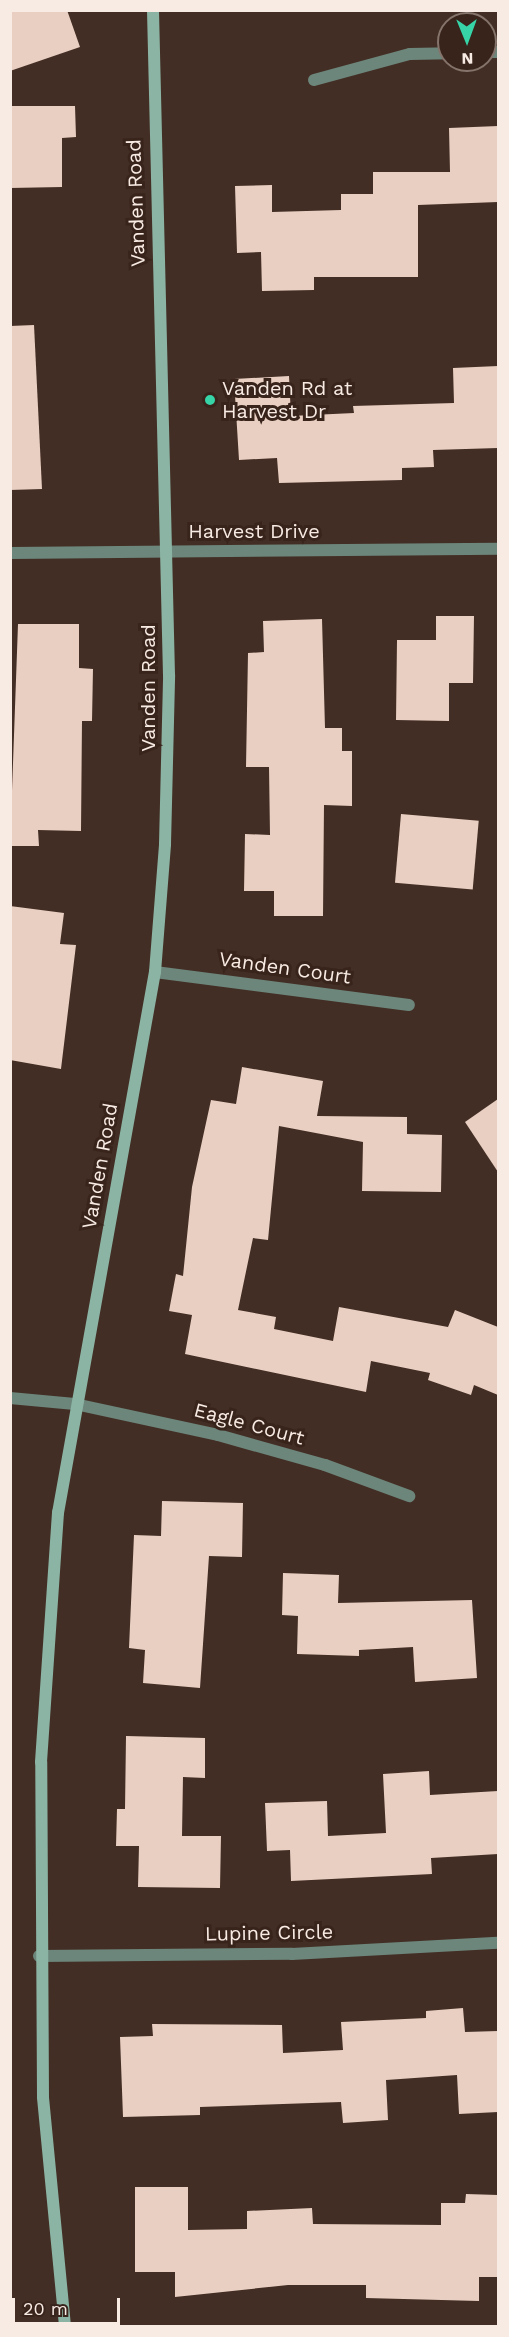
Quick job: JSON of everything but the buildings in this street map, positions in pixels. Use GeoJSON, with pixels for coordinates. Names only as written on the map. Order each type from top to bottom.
{"type":"FeatureCollection","features":[{"type":"Feature","properties":{"kind":"street","name":"Vanden Road"},"geometry":{"type":"LineString","coordinates":[[65,2326],[43,2097],[39,1956],[48,1638],[58,1513],[75,1404],[155,972],[165,844],[167,550],[153,10]]}},
{"type":"Feature","properties":{"kind":"street"},"geometry":{"type":"LineString","coordinates":[[314,80],[410,54],[437,53]]}},
{"type":"Feature","properties":{"kind":"street","name":"Harvest Drive"},"geometry":{"type":"LineString","coordinates":[[10,553],[498,549]]}},
{"type":"Feature","properties":{"kind":"street","name":"Vanden Court"},"geometry":{"type":"LineString","coordinates":[[155,972],[409,1005]]}},
{"type":"Feature","properties":{"kind":"street","name":"Eagle Court"},"geometry":{"type":"LineString","coordinates":[[10,1398],[75,1404],[218,1435],[325,1465],[409,1496]]}},
{"type":"Feature","properties":{"kind":"street","name":"Lupine Circle"},"geometry":{"type":"LineString","coordinates":[[39,1956],[292,1954],[498,1943]]}},
{"type":"Feature","properties":{"kind":"place","name":"Vanden Rd at Harvest Dr"},"geometry":{"type":"Point","coordinates":[210,400]}}]}
